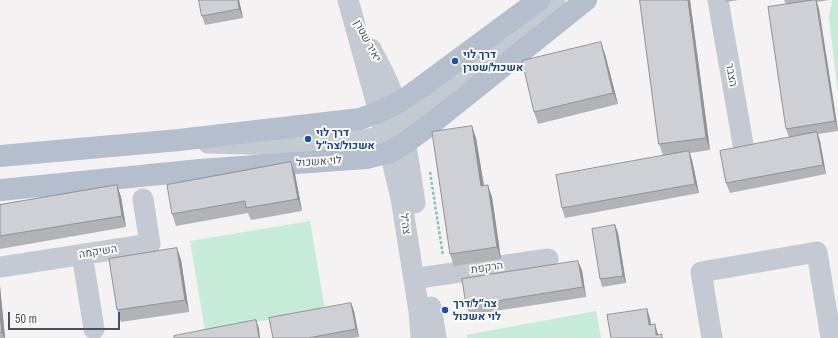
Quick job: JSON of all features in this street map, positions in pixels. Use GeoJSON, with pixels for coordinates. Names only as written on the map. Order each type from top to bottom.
{"type":"FeatureCollection","features":[{"type":"Feature","properties":{"kind":"main road"},"geometry":{"type":"LineString","coordinates":[[0,156],[179,140],[346,122],[360,119],[388,108],[415,92],[539,0]]}},
{"type":"Feature","properties":{"kind":"main road","name":"לוי אשכול"},"geometry":{"type":"LineString","coordinates":[[0,190],[200,170],[366,158],[395,140],[431,124],[586,0]]}},
{"type":"Feature","properties":{"kind":"street"},"geometry":{"type":"LineString","coordinates":[[179,140],[226,144],[286,145],[363,140],[395,140],[425,111],[527,28],[555,0]]}},
{"type":"Feature","properties":{"kind":"street","name":"הצבר"},"geometry":{"type":"LineString","coordinates":[[718,0],[744,150]]}},
{"type":"Feature","properties":{"kind":"street","name":"יאיר שטרן"},"geometry":{"type":"LineString","coordinates":[[350,7],[387,80],[388,108],[395,140]]}},
{"type":"Feature","properties":{"kind":"street","name":"צה\"ל"},"geometry":{"type":"LineString","coordinates":[[395,140],[426,277],[436,338]]}},
{"type":"Feature","properties":{"kind":"street","name":"צה\"ל"},"geometry":{"type":"LineString","coordinates":[[395,140],[401,198],[419,311],[421,338]]}},
{"type":"Feature","properties":{"kind":"street"},"geometry":{"type":"LineString","coordinates":[[200,170],[247,154],[286,145]]}},
{"type":"Feature","properties":{"kind":"street","name":"השיקמה"},"geometry":{"type":"LineString","coordinates":[[0,267],[43,254],[82,254],[150,244],[143,199]]}},
{"type":"Feature","properties":{"kind":"street"},"geometry":{"type":"LineString","coordinates":[[712,338],[701,272],[817,252],[831,338]]}},
{"type":"Feature","properties":{"kind":"street"},"geometry":{"type":"LineString","coordinates":[[82,254],[94,329]]}},
{"type":"Feature","properties":{"kind":"street","name":"הרקפת"},"geometry":{"type":"LineString","coordinates":[[426,277],[548,259]]}},
{"type":"Feature","properties":{"kind":"path"},"geometry":{"type":"LineString","coordinates":[[430,172],[443,256]]}},
{"type":"Feature","properties":{"kind":"green space"},"geometry":{"type":"Polygon","coordinates":[[[832,0],[838,0],[838,94],[829,18],[832,0]]]}},
{"type":"Feature","properties":{"kind":"green space"},"geometry":{"type":"Polygon","coordinates":[[[310,221],[325,310],[205,331],[190,241],[310,221]]]}},
{"type":"Feature","properties":{"kind":"green space"},"geometry":{"type":"Polygon","coordinates":[[[596,311],[601,338],[467,338],[466,335],[596,311]]]}},
{"type":"Feature","properties":{"kind":"building"},"geometry":{"type":"Polygon","coordinates":[[[199,0],[238,0],[239,9],[202,16],[199,0]]]}},
{"type":"Feature","properties":{"kind":"building"},"geometry":{"type":"Polygon","coordinates":[[[640,0],[688,0],[706,138],[659,144],[640,0]]]}},
{"type":"Feature","properties":{"kind":"building"},"geometry":{"type":"Polygon","coordinates":[[[816,0],[835,121],[786,129],[768,7],[816,0]]]}},
{"type":"Feature","properties":{"kind":"building"},"geometry":{"type":"Polygon","coordinates":[[[601,42],[613,93],[534,112],[522,61],[601,42]]]}},
{"type":"Feature","properties":{"kind":"building"},"geometry":{"type":"Polygon","coordinates":[[[472,126],[481,186],[488,185],[497,247],[450,254],[432,132],[472,126]]]}},
{"type":"Feature","properties":{"kind":"building"},"geometry":{"type":"Polygon","coordinates":[[[817,132],[823,165],[726,183],[720,151],[817,132]]]}},
{"type":"Feature","properties":{"kind":"building"},"geometry":{"type":"Polygon","coordinates":[[[689,151],[695,184],[562,208],[556,175],[689,151]]]}},
{"type":"Feature","properties":{"kind":"building"},"geometry":{"type":"Polygon","coordinates":[[[291,162],[298,199],[246,208],[245,201],[172,214],[167,185],[291,162]]]}},
{"type":"Feature","properties":{"kind":"building"},"geometry":{"type":"Polygon","coordinates":[[[117,185],[122,216],[0,236],[0,205],[117,185]]]}},
{"type":"Feature","properties":{"kind":"building"},"geometry":{"type":"Polygon","coordinates":[[[615,225],[623,276],[600,279],[592,229],[615,225]]]}},
{"type":"Feature","properties":{"kind":"building"},"geometry":{"type":"Polygon","coordinates":[[[177,248],[185,300],[117,310],[109,259],[177,248]]]}},
{"type":"Feature","properties":{"kind":"building"},"geometry":{"type":"Polygon","coordinates":[[[578,261],[583,287],[466,306],[462,279],[578,261]]]}},
{"type":"Feature","properties":{"kind":"building"},"geometry":{"type":"Polygon","coordinates":[[[351,303],[356,329],[308,338],[273,338],[269,318],[351,303]]]}},
{"type":"Feature","properties":{"kind":"building"},"geometry":{"type":"Polygon","coordinates":[[[647,309],[649,325],[655,324],[656,335],[662,334],[662,338],[611,338],[607,315],[647,309]]]}},
{"type":"Feature","properties":{"kind":"building"},"geometry":{"type":"Polygon","coordinates":[[[0,315],[2,332],[0,333],[0,315]]]}},
{"type":"Feature","properties":{"kind":"building"},"geometry":{"type":"Polygon","coordinates":[[[256,320],[259,338],[174,338],[174,336],[256,320]]]}},
{"type":"Feature","properties":{"kind":"place","name":"דרך לוי אשכול/שטרן"},"geometry":{"type":"Point","coordinates":[455,61]}},
{"type":"Feature","properties":{"kind":"place","name":"דרך לוי אשכול/צה״ל"},"geometry":{"type":"Point","coordinates":[308,139]}},
{"type":"Feature","properties":{"kind":"place","name":"צה״ל/דרך לוי אשכול"},"geometry":{"type":"Point","coordinates":[445,310]}}]}
